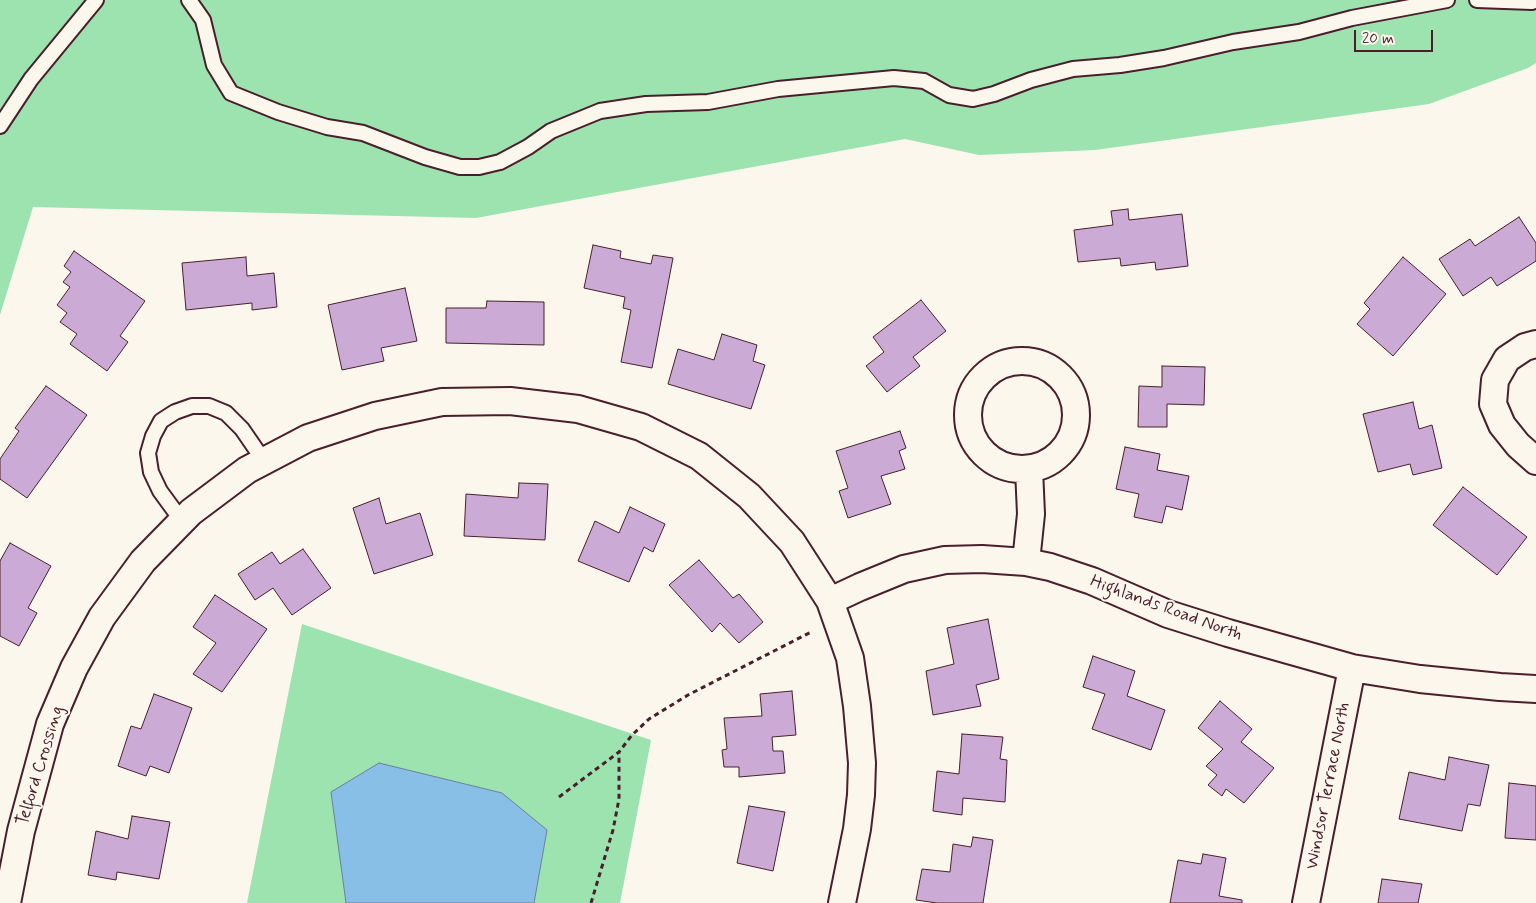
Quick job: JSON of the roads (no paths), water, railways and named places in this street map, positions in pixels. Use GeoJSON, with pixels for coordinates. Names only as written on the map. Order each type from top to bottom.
{"type":"FeatureCollection","features":[{"type":"Feature","properties":{"kind":"street"},"geometry":{"type":"LineString","coordinates":[[1536,344],[1525,347],[1507,359],[1494,380],[1493,404],[1502,425],[1536,461]]}},
{"type":"Feature","properties":{"kind":"street"},"geometry":{"type":"LineString","coordinates":[[1025,361],[1043,365],[1058,374],[1069,388],[1075,404],[1076,422],[1071,439],[1060,453],[1046,464],[1029,469],[1013,468],[997,463],[984,454],[974,441],[969,426],[968,409],[972,394],[981,380],[993,370],[1008,363],[1025,361]]}},
{"type":"Feature","properties":{"kind":"street","name":"Telford Crossing"},"geometry":{"type":"LineString","coordinates":[[7,903],[21,832],[50,724],[74,668],[108,609],[144,561],[191,512],[247,470],[308,438],[375,416],[442,402],[510,401],[578,409],[641,427],[698,456],[750,496],[786,536],[833,611],[850,658],[858,706],[862,763],[861,795],[857,829],[842,903]]}},
{"type":"Feature","properties":{"kind":"street"},"geometry":{"type":"LineString","coordinates":[[1026,562],[1031,514],[1029,469]]}},
{"type":"Feature","properties":{"kind":"street","name":"Highlands Road North"},"geometry":{"type":"LineString","coordinates":[[833,611],[904,569],[944,560],[1026,562],[1050,567],[1092,581],[1168,614],[1352,668],[1420,679],[1536,689]]}},
{"type":"Feature","properties":{"kind":"street","name":"Windsor Terrace North"},"geometry":{"type":"LineString","coordinates":[[1306,903],[1352,668]]}},
{"type":"Feature","properties":{"kind":"lane"},"geometry":{"type":"LineString","coordinates":[[0,126],[30,79],[96,0]]}},
{"type":"Feature","properties":{"kind":"lane"},"geometry":{"type":"LineString","coordinates":[[189,0],[203,20],[214,65],[231,93],[278,112],[327,127],[363,133],[425,158],[460,167],[479,167],[500,162],[528,148],[551,131],[600,111],[646,104],[708,102],[778,89],[894,78],[924,81],[949,95],[973,98],[994,94],[1030,80],[1073,69],[1164,58],[1233,42],[1299,32],[1352,18],[1447,0]]}},
{"type":"Feature","properties":{"kind":"lane"},"geometry":{"type":"LineString","coordinates":[[1477,0],[1532,2],[1536,0]]}},
{"type":"Feature","properties":{"kind":"lane"},"geometry":{"type":"LineString","coordinates":[[182,521],[160,491],[151,472],[148,453],[152,436],[161,421],[175,412],[192,406],[209,406],[226,413],[242,429],[264,461]]}},
{"type":"Feature","properties":{"kind":"water"},"geometry":{"type":"Polygon","coordinates":[[[379,763],[502,793],[547,830],[534,903],[346,903],[331,792],[379,763]]]}}]}
